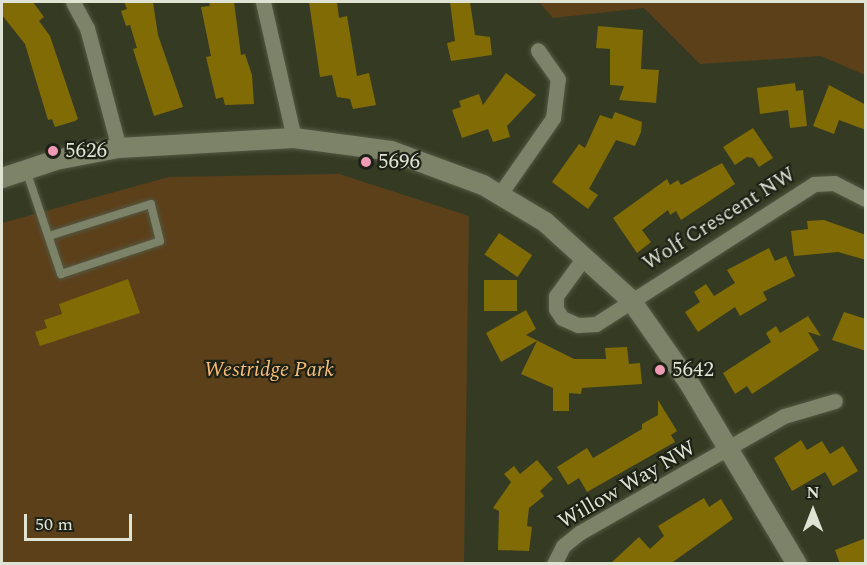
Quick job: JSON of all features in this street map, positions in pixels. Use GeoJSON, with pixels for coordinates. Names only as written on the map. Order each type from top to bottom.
{"type":"FeatureCollection","features":[{"type":"Feature","properties":{"kind":"street"},"geometry":{"type":"LineString","coordinates":[[73,2],[87,28],[119,148]]}},
{"type":"Feature","properties":{"kind":"street"},"geometry":{"type":"LineString","coordinates":[[263,2],[294,138]]}},
{"type":"Feature","properties":{"kind":"street"},"geometry":{"type":"LineString","coordinates":[[501,194],[554,118],[558,79],[538,50]]}},
{"type":"Feature","properties":{"kind":"street"},"geometry":{"type":"LineString","coordinates":[[2,178],[26,169],[119,148],[294,138],[391,150],[447,169],[501,194],[545,222],[630,299],[729,450],[797,564]]}},
{"type":"Feature","properties":{"kind":"street","name":"Wolf Crescent NW"},"geometry":{"type":"LineString","coordinates":[[585,256],[556,296],[556,309],[562,318],[578,325],[596,324],[630,299],[814,184],[834,183],[866,199]]}},
{"type":"Feature","properties":{"kind":"street","name":"Willow Way NW"},"geometry":{"type":"LineString","coordinates":[[554,564],[563,546],[579,534],[729,450],[784,416],[835,401]]}},
{"type":"Feature","properties":{"kind":"lane"},"geometry":{"type":"LineString","coordinates":[[26,169],[61,274],[160,241],[151,204],[50,236]]}},
{"type":"Feature","properties":{"kind":"green space"},"geometry":{"type":"Polygon","coordinates":[[[539,2],[865,2],[865,75],[821,56],[700,64],[644,8],[553,18],[539,2]]]}},
{"type":"Feature","properties":{"kind":"green space","name":"Westridge Park"},"geometry":{"type":"Polygon","coordinates":[[[339,174],[469,216],[464,563],[2,564],[2,223],[169,177],[339,174]]]}},
{"type":"Feature","properties":{"kind":"building"},"geometry":{"type":"Polygon","coordinates":[[[2,2],[33,2],[44,17],[39,21],[50,36],[78,119],[75,121],[55,127],[52,119],[48,120],[25,44],[2,15],[2,2]]]}},
{"type":"Feature","properties":{"kind":"building"},"geometry":{"type":"Polygon","coordinates":[[[124,2],[153,2],[158,35],[183,107],[154,116],[133,49],[137,48],[130,25],[126,26],[121,11],[127,9],[124,2]]]}},
{"type":"Feature","properties":{"kind":"building"},"geometry":{"type":"Polygon","coordinates":[[[209,2],[234,2],[241,55],[245,54],[252,75],[254,104],[225,105],[223,97],[216,99],[206,57],[211,56],[201,7],[210,6],[209,2]]]}},
{"type":"Feature","properties":{"kind":"building"},"geometry":{"type":"Polygon","coordinates":[[[309,2],[337,2],[339,18],[347,16],[357,76],[369,73],[376,105],[353,109],[350,99],[337,97],[332,75],[320,77],[309,2]]]}},
{"type":"Feature","properties":{"kind":"building"},"geometry":{"type":"Polygon","coordinates":[[[450,2],[470,2],[475,35],[490,37],[492,55],[451,61],[447,43],[455,41],[450,2]]]}},
{"type":"Feature","properties":{"kind":"building"},"geometry":{"type":"Polygon","coordinates":[[[598,26],[643,30],[641,69],[659,70],[656,103],[619,100],[624,86],[610,85],[610,49],[596,48],[598,26]]]}},
{"type":"Feature","properties":{"kind":"building"},"geometry":{"type":"Polygon","coordinates":[[[506,73],[536,95],[507,126],[510,137],[493,142],[488,129],[462,138],[452,110],[461,107],[459,101],[479,94],[483,105],[506,73]]]}},
{"type":"Feature","properties":{"kind":"building"},"geometry":{"type":"Polygon","coordinates":[[[795,83],[796,91],[803,90],[807,126],[790,128],[788,110],[760,114],[757,88],[795,83]]]}},
{"type":"Feature","properties":{"kind":"building"},"geometry":{"type":"Polygon","coordinates":[[[829,85],[866,105],[866,130],[839,120],[834,134],[813,126],[829,85]]]}},
{"type":"Feature","properties":{"kind":"building"},"geometry":{"type":"Polygon","coordinates":[[[615,112],[642,122],[641,132],[635,146],[616,140],[589,189],[598,195],[588,209],[552,182],[579,144],[585,148],[600,115],[612,119],[615,112]]]}},
{"type":"Feature","properties":{"kind":"building"},"geometry":{"type":"Polygon","coordinates":[[[753,128],[773,158],[759,167],[753,158],[747,157],[735,165],[723,147],[753,128]]]}},
{"type":"Feature","properties":{"kind":"building"},"geometry":{"type":"Polygon","coordinates":[[[722,163],[735,184],[681,220],[676,211],[670,215],[668,210],[642,230],[651,242],[637,253],[613,218],[667,179],[670,185],[678,180],[681,185],[722,163]]]}},
{"type":"Feature","properties":{"kind":"building"},"geometry":{"type":"Polygon","coordinates":[[[824,220],[866,235],[866,260],[838,252],[794,256],[791,231],[808,229],[807,221],[824,220]]]}},
{"type":"Feature","properties":{"kind":"building"},"geometry":{"type":"Polygon","coordinates":[[[499,233],[532,255],[518,277],[484,255],[499,233]]]}},
{"type":"Feature","properties":{"kind":"building"},"geometry":{"type":"Polygon","coordinates":[[[769,248],[775,261],[786,256],[795,276],[763,292],[767,300],[740,316],[735,307],[698,332],[685,312],[700,302],[694,292],[706,284],[714,296],[735,283],[727,270],[769,248]]]}},
{"type":"Feature","properties":{"kind":"building"},"geometry":{"type":"Polygon","coordinates":[[[128,279],[140,313],[40,346],[35,332],[47,328],[44,320],[62,314],[59,304],[128,279]]]}},
{"type":"Feature","properties":{"kind":"building"},"geometry":{"type":"Polygon","coordinates":[[[484,280],[517,280],[517,311],[484,311],[484,280]]]}},
{"type":"Feature","properties":{"kind":"building"},"geometry":{"type":"Polygon","coordinates":[[[526,310],[536,329],[526,335],[574,359],[606,359],[605,348],[627,347],[629,364],[640,363],[642,384],[582,388],[581,394],[569,393],[569,411],[553,411],[553,388],[521,374],[537,341],[501,362],[486,333],[526,310]]]}},
{"type":"Feature","properties":{"kind":"building"},"geometry":{"type":"Polygon","coordinates":[[[844,312],[866,319],[866,351],[832,340],[844,312]]]}},
{"type":"Feature","properties":{"kind":"building"},"geometry":{"type":"Polygon","coordinates":[[[808,316],[821,336],[808,332],[819,350],[752,394],[747,386],[735,394],[723,373],[771,342],[766,333],[776,326],[780,333],[808,316]]]}},
{"type":"Feature","properties":{"kind":"building"},"geometry":{"type":"Polygon","coordinates":[[[658,400],[677,431],[671,435],[675,442],[587,492],[579,478],[568,485],[557,467],[587,448],[593,458],[642,429],[642,424],[658,415],[658,400]]]}},
{"type":"Feature","properties":{"kind":"building"},"geometry":{"type":"Polygon","coordinates":[[[801,440],[807,450],[822,441],[830,454],[843,446],[858,471],[833,486],[825,472],[792,491],[774,458],[801,440]]]}},
{"type":"Feature","properties":{"kind":"building"},"geometry":{"type":"Polygon","coordinates":[[[537,460],[553,479],[540,491],[544,496],[529,508],[527,526],[532,527],[529,551],[498,550],[499,511],[493,508],[511,482],[504,474],[514,466],[520,474],[537,460]]]}},
{"type":"Feature","properties":{"kind":"building"},"geometry":{"type":"Polygon","coordinates":[[[704,498],[709,507],[721,499],[733,519],[670,564],[610,564],[639,537],[650,549],[664,536],[658,526],[704,498]]]}},
{"type":"Feature","properties":{"kind":"building"},"geometry":{"type":"Polygon","coordinates":[[[866,538],[866,564],[840,564],[835,550],[866,538]]]}},
{"type":"Feature","properties":{"kind":"place","name":"5626"},"geometry":{"type":"Point","coordinates":[53,151]}},
{"type":"Feature","properties":{"kind":"place","name":"5696"},"geometry":{"type":"Point","coordinates":[366,162]}},
{"type":"Feature","properties":{"kind":"place","name":"5642"},"geometry":{"type":"Point","coordinates":[660,370]}}]}
